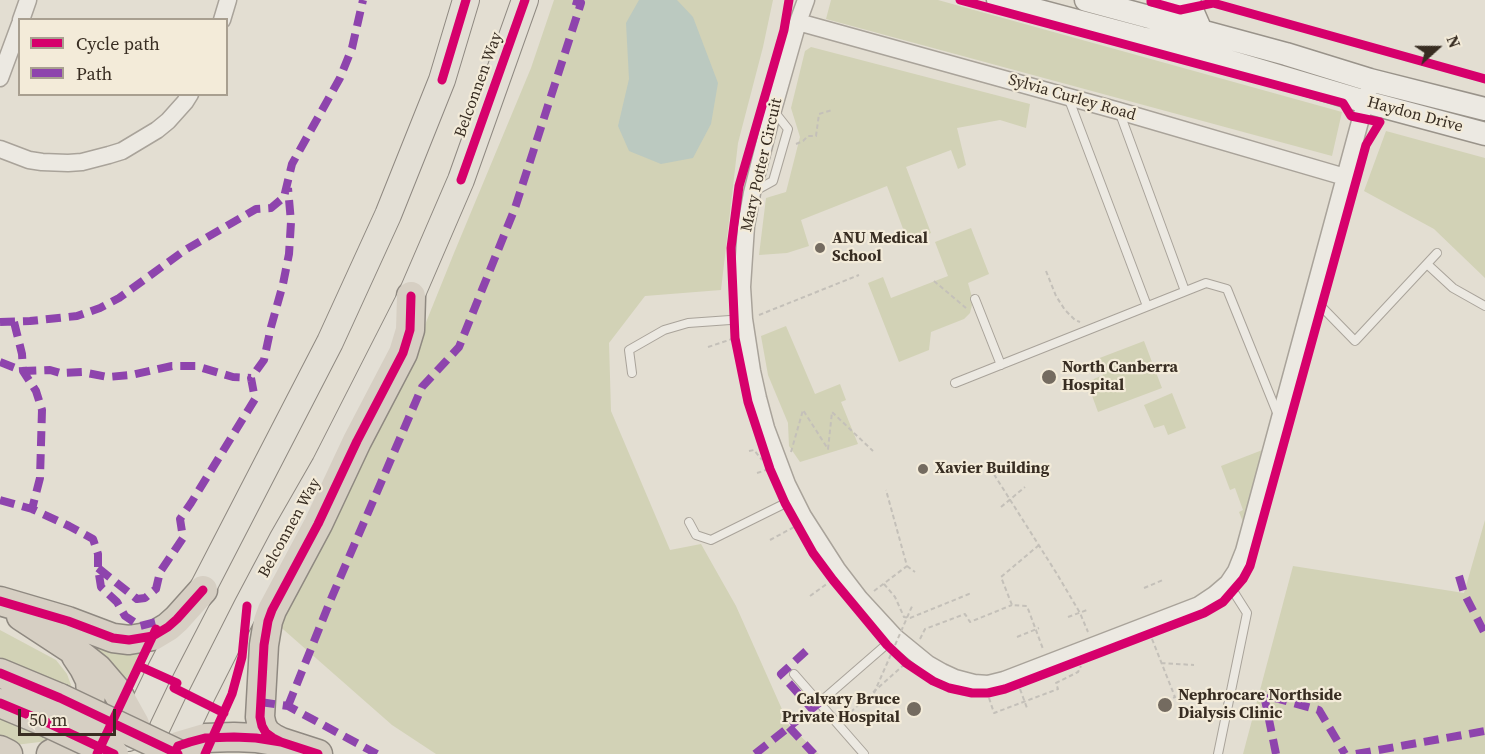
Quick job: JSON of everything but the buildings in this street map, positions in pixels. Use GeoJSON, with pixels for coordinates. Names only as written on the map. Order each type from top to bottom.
{"type":"FeatureCollection","features":[{"type":"Feature","properties":{"kind":"highway"},"geometry":{"type":"LineString","coordinates":[[318,754],[273,738],[262,726],[260,717],[264,645],[268,621],[402,353],[410,330],[411,296]]}},
{"type":"Feature","properties":{"kind":"highway"},"geometry":{"type":"LineString","coordinates":[[0,601],[68,621],[113,638],[129,640],[153,636],[164,630],[203,590]]}},
{"type":"Feature","properties":{"kind":"highway"},"geometry":{"type":"LineString","coordinates":[[0,601],[89,661],[111,683],[135,724]]}},
{"type":"Feature","properties":{"kind":"highway"},"geometry":{"type":"LineString","coordinates":[[51,754],[66,746],[78,735],[86,721],[90,705],[91,685],[88,675],[76,657],[61,643]]}},
{"type":"Feature","properties":{"kind":"highway"},"geometry":{"type":"LineString","coordinates":[[0,673],[114,754]]}},
{"type":"Feature","properties":{"kind":"highway"},"geometry":{"type":"LineString","coordinates":[[0,703],[54,711],[163,752],[200,739],[220,737],[256,738],[281,742]]}},
{"type":"Feature","properties":{"kind":"highway"},"geometry":{"type":"LineString","coordinates":[[244,754],[281,742]]}},
{"type":"Feature","properties":{"kind":"highway"},"geometry":{"type":"LineString","coordinates":[[0,750],[8,754]]}},
{"type":"Feature","properties":{"kind":"main road"},"geometry":{"type":"LineString","coordinates":[[120,754],[158,675],[330,342],[388,215],[442,80],[466,0]]}},
{"type":"Feature","properties":{"kind":"main road"},"geometry":{"type":"LineString","coordinates":[[450,54],[482,0]]}},
{"type":"Feature","properties":{"kind":"main road","name":"Belconnen Way"},"geometry":{"type":"LineString","coordinates":[[163,752],[202,694],[282,540],[325,465],[411,296],[461,180],[525,0]]}},
{"type":"Feature","properties":{"kind":"main road","name":"Haydon Drive"},"geometry":{"type":"LineString","coordinates":[[998,0],[1163,21],[1366,102],[1485,134]]}},
{"type":"Feature","properties":{"kind":"main road"},"geometry":{"type":"LineString","coordinates":[[1087,0],[1093,0]]}},
{"type":"Feature","properties":{"kind":"main road","name":"Haydon Drive"},"geometry":{"type":"LineString","coordinates":[[1087,0],[1370,80],[1485,109]]}},
{"type":"Feature","properties":{"kind":"main road"},"geometry":{"type":"LineString","coordinates":[[1189,0],[1201,31]]}},
{"type":"Feature","properties":{"kind":"main road"},"geometry":{"type":"LineString","coordinates":[[135,724],[163,752]]}},
{"type":"Feature","properties":{"kind":"street"},"geometry":{"type":"LineString","coordinates":[[21,18],[28,0]]}},
{"type":"Feature","properties":{"kind":"street"},"geometry":{"type":"LineString","coordinates":[[223,18],[228,0]]}},
{"type":"Feature","properties":{"kind":"street","name":"Mary Potter Circuit"},"geometry":{"type":"LineString","coordinates":[[798,22],[799,0]]}},
{"type":"Feature","properties":{"kind":"street","name":"Mary Potter Circuit"},"geometry":{"type":"LineString","coordinates":[[806,0],[773,110],[746,226],[739,320],[758,398],[789,501],[811,529],[837,569],[860,599],[928,664],[956,678],[974,683],[988,684],[1014,676],[1199,605],[1228,583],[1236,571],[1244,551],[1346,177],[1370,80]]}},
{"type":"Feature","properties":{"kind":"street"},"geometry":{"type":"LineString","coordinates":[[1163,21],[1178,0]]}},
{"type":"Feature","properties":{"kind":"street","name":"Sylvia Curley Road"},"geometry":{"type":"LineString","coordinates":[[798,22],[1346,177]]}},
{"type":"Feature","properties":{"kind":"street"},"geometry":{"type":"LineString","coordinates":[[0,78],[18,28]]}},
{"type":"Feature","properties":{"kind":"street"},"geometry":{"type":"LineString","coordinates":[[0,149],[29,160],[42,162],[82,162],[109,156],[158,130],[174,115],[189,96]]}},
{"type":"Feature","properties":{"kind":"street"},"geometry":{"type":"LineString","coordinates":[[1311,167],[1323,177],[1337,208]]}},
{"type":"Feature","properties":{"kind":"lane"},"geometry":{"type":"LineString","coordinates":[[1068,97],[1147,306]]}},
{"type":"Feature","properties":{"kind":"lane"},"geometry":{"type":"LineString","coordinates":[[1119,111],[1185,291]]}},
{"type":"Feature","properties":{"kind":"lane"},"geometry":{"type":"LineString","coordinates":[[1312,298],[1355,341],[1437,253]]}},
{"type":"Feature","properties":{"kind":"lane"},"geometry":{"type":"LineString","coordinates":[[1426,264],[1453,288],[1485,306]]}},
{"type":"Feature","properties":{"kind":"lane"},"geometry":{"type":"LineString","coordinates":[[955,383],[1206,282],[1227,288],[1280,419]]}},
{"type":"Feature","properties":{"kind":"lane"},"geometry":{"type":"LineString","coordinates":[[975,299],[1001,364]]}},
{"type":"Feature","properties":{"kind":"lane"},"geometry":{"type":"LineString","coordinates":[[632,374],[629,350],[664,330],[688,323],[739,320]]}},
{"type":"Feature","properties":{"kind":"lane"},"geometry":{"type":"LineString","coordinates":[[1266,386],[1288,389]]}},
{"type":"Feature","properties":{"kind":"lane"},"geometry":{"type":"LineString","coordinates":[[689,522],[696,535],[711,540],[789,501]]}},
{"type":"Feature","properties":{"kind":"lane"},"geometry":{"type":"LineString","coordinates":[[1218,754],[1247,613],[1228,583]]}},
{"type":"Feature","properties":{"kind":"lane"},"geometry":{"type":"LineString","coordinates":[[819,703],[897,634]]}},
{"type":"Feature","properties":{"kind":"lane"},"geometry":{"type":"LineString","coordinates":[[794,674],[864,754]]}},
{"type":"Feature","properties":{"kind":"path"},"geometry":{"type":"LineString","coordinates":[[793,145],[808,136],[816,136],[819,114],[832,110]]}},
{"type":"Feature","properties":{"kind":"path"},"geometry":{"type":"LineString","coordinates":[[1046,271],[1056,296],[1065,310],[1075,320],[1095,327]]}},
{"type":"Feature","properties":{"kind":"path"},"geometry":{"type":"LineString","coordinates":[[737,349],[735,338],[739,320],[769,311],[859,275]]}},
{"type":"Feature","properties":{"kind":"path"},"geometry":{"type":"LineString","coordinates":[[934,281],[985,323]]}},
{"type":"Feature","properties":{"kind":"path"},"geometry":{"type":"LineString","coordinates":[[708,347],[735,338]]}},
{"type":"Feature","properties":{"kind":"path"},"geometry":{"type":"LineString","coordinates":[[790,459],[803,410],[828,449],[832,412],[873,451]]}},
{"type":"Feature","properties":{"kind":"path"},"geometry":{"type":"LineString","coordinates":[[762,446],[770,469],[789,501],[796,525],[802,535]]}},
{"type":"Feature","properties":{"kind":"path"},"geometry":{"type":"LineString","coordinates":[[749,451],[754,450],[765,466],[770,469]]}},
{"type":"Feature","properties":{"kind":"path"},"geometry":{"type":"LineString","coordinates":[[990,468],[1080,613],[1090,636]]}},
{"type":"Feature","properties":{"kind":"path"},"geometry":{"type":"LineString","coordinates":[[758,473],[770,469]]}},
{"type":"Feature","properties":{"kind":"path"},"geometry":{"type":"LineString","coordinates":[[1001,507],[1024,487]]}},
{"type":"Feature","properties":{"kind":"path"},"geometry":{"type":"LineString","coordinates":[[886,490],[907,566],[915,572]]}},
{"type":"Feature","properties":{"kind":"path"},"geometry":{"type":"LineString","coordinates":[[770,540],[796,525]]}},
{"type":"Feature","properties":{"kind":"path"},"geometry":{"type":"LineString","coordinates":[[1012,606],[1001,576],[1039,545]]}},
{"type":"Feature","properties":{"kind":"path"},"geometry":{"type":"LineString","coordinates":[[873,592],[907,566]]}},
{"type":"Feature","properties":{"kind":"path"},"geometry":{"type":"LineString","coordinates":[[826,571],[840,588]]}},
{"type":"Feature","properties":{"kind":"path"},"geometry":{"type":"LineString","coordinates":[[810,596],[832,580]]}},
{"type":"Feature","properties":{"kind":"path"},"geometry":{"type":"LineString","coordinates":[[1144,588],[1163,580]]}},
{"type":"Feature","properties":{"kind":"path"},"geometry":{"type":"LineString","coordinates":[[884,584],[895,597],[904,617],[910,618],[969,594],[967,591]]}},
{"type":"Feature","properties":{"kind":"path"},"geometry":{"type":"LineString","coordinates":[[871,700],[912,604]]}},
{"type":"Feature","properties":{"kind":"path"},"geometry":{"type":"LineString","coordinates":[[917,644],[925,629],[965,614],[970,622],[1012,606],[1027,606],[1045,654]]}},
{"type":"Feature","properties":{"kind":"path"},"geometry":{"type":"LineString","coordinates":[[1068,617],[1087,610]]}},
{"type":"Feature","properties":{"kind":"path"},"geometry":{"type":"LineString","coordinates":[[1017,637],[1037,629]]}},
{"type":"Feature","properties":{"kind":"path"},"geometry":{"type":"LineString","coordinates":[[1140,638],[1160,630]]}},
{"type":"Feature","properties":{"kind":"path"},"geometry":{"type":"LineString","coordinates":[[837,723],[909,665],[897,634]]}},
{"type":"Feature","properties":{"kind":"path"},"geometry":{"type":"LineString","coordinates":[[1150,634],[1175,697],[1167,701]]}},
{"type":"Feature","properties":{"kind":"path"},"geometry":{"type":"LineString","coordinates":[[988,692],[994,713],[1058,690],[1056,683],[1078,672],[1081,662]]}},
{"type":"Feature","properties":{"kind":"path"},"geometry":{"type":"LineString","coordinates":[[1161,663],[1194,665]]}},
{"type":"Feature","properties":{"kind":"path"},"geometry":{"type":"LineString","coordinates":[[1018,684],[1027,708]]}},
{"type":"Feature","properties":{"kind":"green space"},"geometry":{"type":"Polygon","coordinates":[[[554,0],[773,0],[738,143],[721,290],[645,296],[609,343],[611,411],[670,550],[701,544],[736,606],[789,725],[819,754],[436,754],[392,725],[276,623],[412,357],[531,68],[554,0]]]}},
{"type":"Feature","properties":{"kind":"green space"},"geometry":{"type":"Polygon","coordinates":[[[831,0],[938,0],[1342,112],[1332,156],[826,19],[831,0]]]}},
{"type":"Feature","properties":{"kind":"green space"},"geometry":{"type":"Polygon","coordinates":[[[811,47],[1030,104],[1026,128],[1000,120],[957,128],[966,165],[958,169],[951,150],[906,167],[931,233],[908,242],[887,186],[801,220],[809,246],[787,253],[759,255],[766,198],[786,192],[800,137],[791,108],[805,51],[811,47]]]}},
{"type":"Feature","properties":{"kind":"green space"},"geometry":{"type":"Polygon","coordinates":[[[1386,131],[1485,158],[1485,278],[1434,229],[1364,191],[1386,131]]]}},
{"type":"Feature","properties":{"kind":"green space"},"geometry":{"type":"Polygon","coordinates":[[[971,228],[989,274],[968,283],[972,297],[970,313],[964,319],[931,332],[929,350],[899,362],[868,283],[883,277],[891,298],[948,276],[935,242],[971,228]]]}},
{"type":"Feature","properties":{"kind":"green space"},"geometry":{"type":"Polygon","coordinates":[[[786,326],[815,394],[840,384],[846,400],[841,402],[858,444],[800,462],[789,446],[788,423],[768,375],[761,336],[786,326]]]}},
{"type":"Feature","properties":{"kind":"green space"},"geometry":{"type":"Polygon","coordinates":[[[1144,341],[1162,388],[1098,412],[1087,382],[1103,375],[1097,359],[1144,341]]]}},
{"type":"Feature","properties":{"kind":"green space"},"geometry":{"type":"Polygon","coordinates":[[[1172,393],[1186,428],[1168,435],[1164,425],[1154,428],[1144,405],[1172,393]]]}},
{"type":"Feature","properties":{"kind":"green space"},"geometry":{"type":"Polygon","coordinates":[[[1265,449],[1243,522],[1239,512],[1243,510],[1235,488],[1230,490],[1221,466],[1265,449]]]}},
{"type":"Feature","properties":{"kind":"green space"},"geometry":{"type":"Polygon","coordinates":[[[1485,520],[1485,754],[1243,754],[1293,566],[1464,593],[1485,520]]]}},
{"type":"Feature","properties":{"kind":"green space"},"geometry":{"type":"Polygon","coordinates":[[[65,628],[147,646],[127,687],[65,628]]]}},
{"type":"Feature","properties":{"kind":"green space"},"geometry":{"type":"Polygon","coordinates":[[[0,630],[56,660],[67,674],[72,696],[65,717],[48,741],[15,745],[0,738],[0,716],[44,736],[68,686],[0,657],[0,630]]]}},
{"type":"Feature","properties":{"kind":"shaded area"},"geometry":{"type":"Polygon","coordinates":[[[639,0],[677,0],[693,17],[718,83],[711,124],[693,158],[661,164],[629,151],[618,126],[629,79],[626,23],[639,0]]]}},
{"type":"Feature","properties":{"kind":"marked path"},"geometry":{"type":"LineString","coordinates":[[0,322],[77,316],[100,308],[119,298],[185,250],[256,209],[271,208],[284,197],[292,164],[340,78],[352,48],[363,0]]}},
{"type":"Feature","properties":{"kind":"marked path"},"geometry":{"type":"LineString","coordinates":[[288,706],[422,387],[459,347],[515,208],[581,3],[571,0]]}},
{"type":"Feature","properties":{"kind":"marked path"},"geometry":{"type":"LineString","coordinates":[[98,568],[137,599],[145,598],[156,589],[160,572],[183,538],[180,519],[255,399],[251,378],[264,360],[289,254],[291,222],[288,188]]}},
{"type":"Feature","properties":{"kind":"marked path"},"geometry":{"type":"LineString","coordinates":[[14,322],[22,354],[23,371],[36,391],[42,410],[40,478],[32,509]]}},
{"type":"Feature","properties":{"kind":"marked path"},"geometry":{"type":"LineString","coordinates":[[0,362],[23,371],[82,372],[108,377],[131,375],[172,366],[196,366],[233,377],[251,378]]}},
{"type":"Feature","properties":{"kind":"marked path"},"geometry":{"type":"LineString","coordinates":[[0,500],[32,509],[93,539],[98,554],[101,587],[117,602],[125,616],[140,626],[160,621]]}},
{"type":"Feature","properties":{"kind":"marked path"},"geometry":{"type":"LineString","coordinates":[[1459,576],[1464,593],[1485,634]]}},
{"type":"Feature","properties":{"kind":"marked path"},"geometry":{"type":"LineString","coordinates":[[806,651],[781,674],[812,709]]}},
{"type":"Feature","properties":{"kind":"marked path"},"geometry":{"type":"LineString","coordinates":[[1276,754],[1264,695],[1319,710],[1345,754]]}},
{"type":"Feature","properties":{"kind":"marked path"},"geometry":{"type":"LineString","coordinates":[[260,702],[288,706],[377,754]]}},
{"type":"Feature","properties":{"kind":"marked path"},"geometry":{"type":"LineString","coordinates":[[755,754],[819,703]]}},
{"type":"Feature","properties":{"kind":"marked path"},"geometry":{"type":"LineString","coordinates":[[789,727],[814,754]]}},
{"type":"Feature","properties":{"kind":"marked path"},"geometry":{"type":"LineString","coordinates":[[1356,754],[1485,731]]}},
{"type":"Feature","properties":{"kind":"cycle path"},"geometry":{"type":"LineString","coordinates":[[442,80],[466,0]]}},
{"type":"Feature","properties":{"kind":"cycle path"},"geometry":{"type":"LineString","coordinates":[[461,180],[525,0]]}},
{"type":"Feature","properties":{"kind":"cycle path"},"geometry":{"type":"LineString","coordinates":[[789,0],[784,30],[739,186],[731,248],[735,338],[748,402],[770,469],[785,503],[813,553],[833,580],[887,645],[906,663],[933,681],[949,688],[972,693],[988,693],[1005,689],[1204,613],[1223,602],[1243,579],[1250,566],[1366,145],[1380,122],[1351,116],[1343,103],[960,0]]}},
{"type":"Feature","properties":{"kind":"cycle path"},"geometry":{"type":"LineString","coordinates":[[1151,0],[1151,2],[1180,10],[1213,3],[1485,79]]}},
{"type":"Feature","properties":{"kind":"cycle path"},"geometry":{"type":"LineString","coordinates":[[281,742],[266,733],[260,717],[264,645],[268,621],[403,353],[410,330],[411,296]]}},
{"type":"Feature","properties":{"kind":"cycle path"},"geometry":{"type":"LineString","coordinates":[[0,601],[68,621],[113,638],[129,640],[153,636],[168,627],[203,590]]}},
{"type":"Feature","properties":{"kind":"cycle path"},"geometry":{"type":"LineString","coordinates":[[205,754],[232,694],[242,657],[247,606]]}},
{"type":"Feature","properties":{"kind":"cycle path"},"geometry":{"type":"LineString","coordinates":[[97,754],[156,629]]}},
{"type":"Feature","properties":{"kind":"cycle path"},"geometry":{"type":"LineString","coordinates":[[139,666],[177,683],[174,688],[224,713]]}},
{"type":"Feature","properties":{"kind":"cycle path"},"geometry":{"type":"LineString","coordinates":[[0,673],[60,698],[178,754]]}},
{"type":"Feature","properties":{"kind":"cycle path"},"geometry":{"type":"LineString","coordinates":[[0,703],[114,754]]}},
{"type":"Feature","properties":{"kind":"cycle path"},"geometry":{"type":"LineString","coordinates":[[174,754],[178,746],[190,742],[205,738],[234,737],[281,742],[318,754]]}},
{"type":"Feature","properties":{"kind":"place","name":"ANU Medical School"},"geometry":{"type":"Point","coordinates":[820,248]}},
{"type":"Feature","properties":{"kind":"place","name":"North Canberra Hospital"},"geometry":{"type":"Point","coordinates":[1049,377]}},
{"type":"Feature","properties":{"kind":"place","name":"Xavier Building"},"geometry":{"type":"Point","coordinates":[923,469]}},
{"type":"Feature","properties":{"kind":"place","name":"Nephrocare Northside Dialysis Clinic"},"geometry":{"type":"Point","coordinates":[1165,705]}},
{"type":"Feature","properties":{"kind":"place","name":"Calvary Bruce Private Hospital"},"geometry":{"type":"Point","coordinates":[914,709]}}]}
